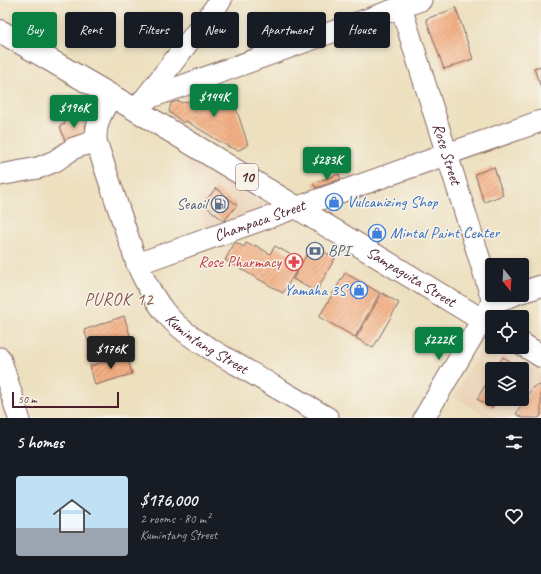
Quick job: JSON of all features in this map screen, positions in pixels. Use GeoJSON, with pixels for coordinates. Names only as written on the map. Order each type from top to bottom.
{"type":"FeatureCollection","features":[{"type":"Feature","properties":{"kind":"highway","name":"Sampaguita Street"},"geometry":{"type":"LineString","coordinates":[[0,31],[112,96],[140,105],[296,207],[485,322]]}},
{"type":"Feature","properties":{"kind":"highway"},"geometry":{"type":"LineString","coordinates":[[529,348],[541,356]]}},
{"type":"Feature","properties":{"kind":"street"},"geometry":{"type":"LineString","coordinates":[[140,105],[221,0]]}},
{"type":"Feature","properties":{"kind":"street"},"geometry":{"type":"LineString","coordinates":[[140,105],[421,0]]}},
{"type":"Feature","properties":{"kind":"street","name":"Rose Street"},"geometry":{"type":"LineString","coordinates":[[401,7],[485,276]]}},
{"type":"Feature","properties":{"kind":"street","name":"Kumintang Street"},"geometry":{"type":"LineString","coordinates":[[112,96],[98,120],[96,141],[137,264],[144,281],[155,299],[168,316],[183,330],[214,351],[328,418]]}},
{"type":"Feature","properties":{"kind":"street","name":"Champaca Street"},"geometry":{"type":"LineString","coordinates":[[137,264],[541,121]]}},
{"type":"Feature","properties":{"kind":"street"},"geometry":{"type":"LineString","coordinates":[[0,175],[38,168],[55,161],[74,148],[96,141]]}},
{"type":"Feature","properties":{"kind":"street"},"geometry":{"type":"LineString","coordinates":[[529,290],[541,286]]}},
{"type":"Feature","properties":{"kind":"street"},"geometry":{"type":"LineString","coordinates":[[491,310],[493,302]]}},
{"type":"Feature","properties":{"kind":"street"},"geometry":{"type":"LineString","coordinates":[[424,418],[485,326]]}},
{"type":"Feature","properties":{"kind":"street"},"geometry":{"type":"LineString","coordinates":[[0,358],[19,418]]}},
{"type":"Feature","properties":{"kind":"shaded area"},"geometry":{"type":"Polygon","coordinates":[[[185,157],[271,209],[206,231],[185,157]]]}},
{"type":"Feature","properties":{"kind":"shaded area"},"geometry":{"type":"Polygon","coordinates":[[[485,343],[485,354],[510,354],[523,362],[485,362],[485,406],[529,406],[529,366],[541,373],[541,418],[489,418],[453,396],[485,343]]]}},
{"type":"Feature","properties":{"kind":"building"},"geometry":{"type":"Polygon","coordinates":[[[456,8],[473,59],[444,69],[426,19],[456,8]]]}},
{"type":"Feature","properties":{"kind":"building"},"geometry":{"type":"Polygon","coordinates":[[[541,66],[541,88],[534,68],[541,66]]]}},
{"type":"Feature","properties":{"kind":"building"},"geometry":{"type":"Polygon","coordinates":[[[230,89],[248,145],[239,150],[229,147],[186,121],[184,123],[169,112],[171,103],[179,101],[182,103],[192,100],[193,102],[230,89]]]}},
{"type":"Feature","properties":{"kind":"building"},"geometry":{"type":"Polygon","coordinates":[[[81,113],[89,137],[66,144],[60,126],[65,124],[63,120],[81,113]]]}},
{"type":"Feature","properties":{"kind":"building"},"geometry":{"type":"Polygon","coordinates":[[[494,167],[503,195],[484,202],[475,174],[494,167]]]}},
{"type":"Feature","properties":{"kind":"building"},"geometry":{"type":"Polygon","coordinates":[[[339,174],[341,179],[316,188],[313,183],[339,174]]]}},
{"type":"Feature","properties":{"kind":"building","name":"Seaoil"},"geometry":{"type":"Polygon","coordinates":[[[216,188],[237,205],[224,221],[203,204],[216,188]]]}},
{"type":"Feature","properties":{"kind":"building"},"geometry":{"type":"Polygon","coordinates":[[[235,242],[244,247],[246,243],[254,247],[255,245],[270,254],[275,246],[302,261],[283,293],[225,260],[235,242]]]}},
{"type":"Feature","properties":{"kind":"building"},"geometry":{"type":"Polygon","coordinates":[[[312,245],[335,258],[316,292],[293,279],[312,245]]]}},
{"type":"Feature","properties":{"kind":"building"},"geometry":{"type":"Polygon","coordinates":[[[345,273],[380,293],[355,337],[319,317],[345,273]]]}},
{"type":"Feature","properties":{"kind":"building"},"geometry":{"type":"Polygon","coordinates":[[[382,293],[399,303],[373,348],[356,338],[382,293]]]}},
{"type":"Feature","properties":{"kind":"building"},"geometry":{"type":"Polygon","coordinates":[[[124,316],[131,338],[92,352],[84,330],[124,316]]]}},
{"type":"Feature","properties":{"kind":"building"},"geometry":{"type":"Polygon","coordinates":[[[127,355],[132,374],[95,385],[90,366],[127,355]]]}},
{"type":"Feature","properties":{"kind":"building"},"geometry":{"type":"Polygon","coordinates":[[[503,357],[511,362],[500,362],[503,357]]]}},
{"type":"Feature","properties":{"kind":"building"},"geometry":{"type":"Polygon","coordinates":[[[541,385],[541,415],[539,418],[523,418],[516,414],[521,406],[529,406],[529,393],[533,387],[541,385]]]}},
{"type":"Feature","properties":{"kind":"building"},"geometry":{"type":"Polygon","coordinates":[[[485,386],[485,404],[477,399],[485,386]]]}},
{"type":"Feature","properties":{"kind":"place","name":"Vulcanizing Shop"},"geometry":{"type":"Point","coordinates":[334,202]}},
{"type":"Feature","properties":{"kind":"place","name":"Seaoil"},"geometry":{"type":"Point","coordinates":[220,204]}},
{"type":"Feature","properties":{"kind":"place","name":"Mintal Paint Center"},"geometry":{"type":"Point","coordinates":[377,233]}},
{"type":"Feature","properties":{"kind":"place","name":"BPI"},"geometry":{"type":"Point","coordinates":[315,251]}},
{"type":"Feature","properties":{"kind":"place","name":"Rose Pharmacy"},"geometry":{"type":"Point","coordinates":[294,262]}},
{"type":"Feature","properties":{"kind":"place","name":"Yamaha 3S"},"geometry":{"type":"Point","coordinates":[359,290]}},
{"type":"Feature","properties":{"kind":"district","name":"PUROK 12"},"geometry":{"type":"Point","coordinates":[119,299]}}]}
